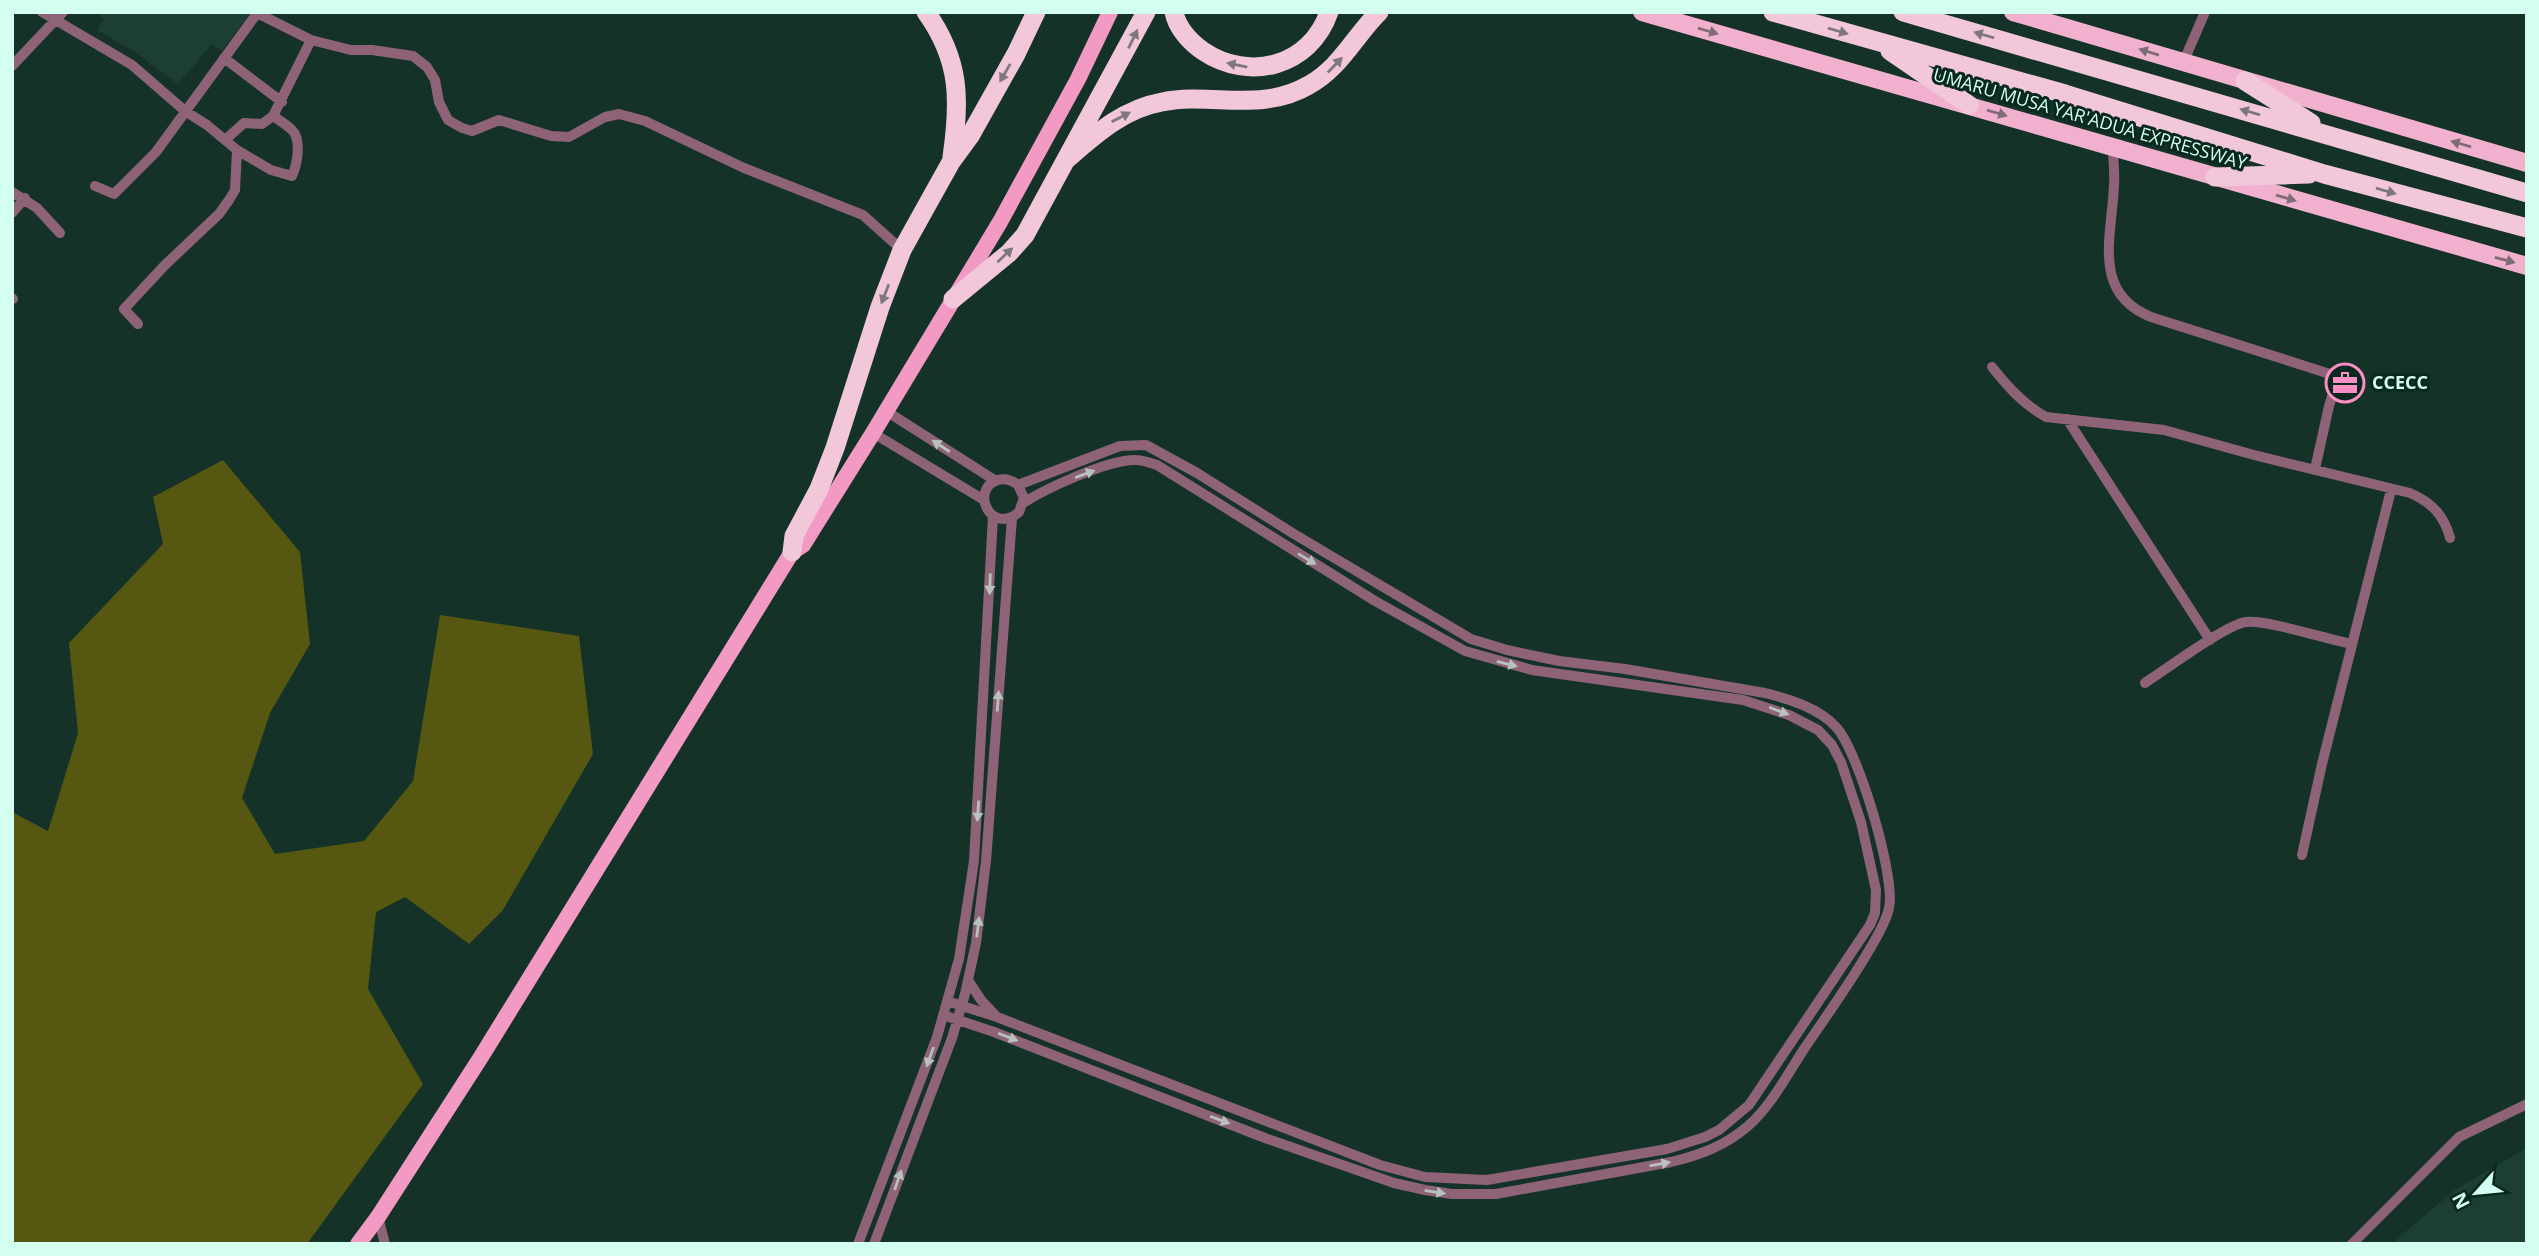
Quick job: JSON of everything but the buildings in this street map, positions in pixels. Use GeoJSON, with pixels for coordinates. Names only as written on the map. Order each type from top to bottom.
{"type":"FeatureCollection","features":[{"type":"Feature","properties":{"kind":"highway"},"geometry":{"type":"LineString","coordinates":[[926,12],[948,51],[957,86],[958,108],[951,162]]}},
{"type":"Feature","properties":{"kind":"highway"},"geometry":{"type":"LineString","coordinates":[[792,552],[794,536],[819,489],[835,448],[880,307],[902,250],[951,162],[970,136],[1036,12]]}},
{"type":"Feature","properties":{"kind":"highway"},"geometry":{"type":"LineString","coordinates":[[953,299],[1009,253],[1025,235],[1146,12]]}},
{"type":"Feature","properties":{"kind":"highway"},"geometry":{"type":"LineString","coordinates":[[1174,12],[1183,31],[1195,46],[1230,65],[1251,68],[1286,60],[1303,49],[1325,24],[1329,12]]}},
{"type":"Feature","properties":{"kind":"highway"},"geometry":{"type":"LineString","coordinates":[[1067,159],[1106,126],[1145,106],[1179,99],[1257,102],[1276,99],[1307,86],[1334,66],[1378,12]]}},
{"type":"Feature","properties":{"kind":"highway","name":"UMARU MUSA YAR'ADUA EXPRESSWAY"},"geometry":{"type":"LineString","coordinates":[[1642,12],[2527,266]]}},
{"type":"Feature","properties":{"kind":"highway","name":"UMARU MUSA YAR'ADUA EXPRESSWAY"},"geometry":{"type":"LineString","coordinates":[[1773,12],[2065,94],[2324,174],[2527,228]]}},
{"type":"Feature","properties":{"kind":"highway"},"geometry":{"type":"LineString","coordinates":[[1903,12],[2527,193]]}},
{"type":"Feature","properties":{"kind":"highway"},"geometry":{"type":"LineString","coordinates":[[2013,12],[2527,163]]}},
{"type":"Feature","properties":{"kind":"highway"},"geometry":{"type":"LineString","coordinates":[[1877,42],[1969,105]]}},
{"type":"Feature","properties":{"kind":"highway"},"geometry":{"type":"LineString","coordinates":[[2245,81],[2330,135]]}},
{"type":"Feature","properties":{"kind":"highway"},"geometry":{"type":"LineString","coordinates":[[2216,177],[2324,174]]}},
{"type":"Feature","properties":{"kind":"main road"},"geometry":{"type":"LineString","coordinates":[[358,1244],[378,1217],[549,949],[792,552],[803,545],[873,433],[1028,172],[1110,12]]}},
{"type":"Feature","properties":{"kind":"street"},"geometry":{"type":"LineString","coordinates":[[42,12],[60,17],[132,65],[185,111],[237,150],[271,170],[292,176],[297,137],[273,116]]}},
{"type":"Feature","properties":{"kind":"street"},"geometry":{"type":"LineString","coordinates":[[2182,62],[2205,12]]}},
{"type":"Feature","properties":{"kind":"street"},"geometry":{"type":"LineString","coordinates":[[95,186],[114,194],[156,152],[258,13],[311,40],[351,50],[414,56],[427,66],[435,80],[439,102],[448,120],[462,128],[472,131],[499,120],[551,136],[569,137],[605,117],[619,114],[645,121],[744,168],[863,215],[902,250]]}},
{"type":"Feature","properties":{"kind":"street"},"geometry":{"type":"LineString","coordinates":[[12,66],[60,17]]}},
{"type":"Feature","properties":{"kind":"street"},"geometry":{"type":"LineString","coordinates":[[225,140],[244,123],[262,124],[273,116],[311,40]]}},
{"type":"Feature","properties":{"kind":"street"},"geometry":{"type":"LineString","coordinates":[[224,58],[282,102]]}},
{"type":"Feature","properties":{"kind":"street"},"geometry":{"type":"LineString","coordinates":[[2113,147],[2110,271],[2118,291],[2128,305],[2151,317],[2352,381]]}},
{"type":"Feature","properties":{"kind":"street"},"geometry":{"type":"LineString","coordinates":[[138,324],[124,309],[165,265],[219,214],[229,200],[236,190],[237,150]]}},
{"type":"Feature","properties":{"kind":"street"},"geometry":{"type":"LineString","coordinates":[[12,192],[25,198],[60,233]]}},
{"type":"Feature","properties":{"kind":"street"},"geometry":{"type":"LineString","coordinates":[[12,213],[25,198]]}},
{"type":"Feature","properties":{"kind":"street"},"geometry":{"type":"LineString","coordinates":[[1992,367],[2015,396],[2046,416],[2164,430],[2410,493],[2430,504],[2443,521],[2450,538]]}},
{"type":"Feature","properties":{"kind":"street"},"geometry":{"type":"LineString","coordinates":[[2315,470],[2338,377]]}},
{"type":"Feature","properties":{"kind":"street"},"geometry":{"type":"LineString","coordinates":[[886,411],[996,481],[1010,480],[1018,485],[1023,494],[1023,503],[1012,518],[993,516],[986,509],[986,491],[996,481]]}},
{"type":"Feature","properties":{"kind":"street"},"geometry":{"type":"LineString","coordinates":[[2067,419],[2210,640]]}},
{"type":"Feature","properties":{"kind":"street"},"geometry":{"type":"LineString","coordinates":[[873,433],[984,500]]}},
{"type":"Feature","properties":{"kind":"street"},"geometry":{"type":"LineString","coordinates":[[943,1015],[981,1027],[1265,1138],[1394,1183],[1452,1195],[1496,1194],[1700,1154],[1735,1136],[1762,1111],[1860,966],[1884,924],[1890,907],[1886,866],[1853,755],[1836,727],[1811,709],[1786,698],[1765,693],[1625,669],[1559,661],[1488,646],[1460,634],[1156,448],[1146,445],[1129,445],[1107,451],[1018,485]]}},
{"type":"Feature","properties":{"kind":"street"},"geometry":{"type":"LineString","coordinates":[[947,1001],[997,1017],[1405,1173],[1451,1180],[1503,1178],[1667,1149],[1698,1140],[1719,1130],[1749,1105],[1849,958],[1875,913],[1876,890],[1870,854],[1841,762],[1826,736],[1789,715],[1743,700],[1505,664],[1453,646],[1146,461],[1126,460],[1059,484],[1023,503]]}},
{"type":"Feature","properties":{"kind":"street"},"geometry":{"type":"LineString","coordinates":[[1189,486],[1197,473]]}},
{"type":"Feature","properties":{"kind":"street"},"geometry":{"type":"LineString","coordinates":[[2302,855],[2391,490]]}},
{"type":"Feature","properties":{"kind":"street"},"geometry":{"type":"LineString","coordinates":[[858,1244],[933,1049],[959,959],[974,860],[988,649],[993,516]]}},
{"type":"Feature","properties":{"kind":"street"},"geometry":{"type":"LineString","coordinates":[[874,1244],[952,1038],[976,943],[986,861],[1012,518]]}},
{"type":"Feature","properties":{"kind":"street"},"geometry":{"type":"LineString","coordinates":[[1285,546],[1294,534]]}},
{"type":"Feature","properties":{"kind":"street"},"geometry":{"type":"LineString","coordinates":[[1375,601],[1384,588]]}},
{"type":"Feature","properties":{"kind":"street"},"geometry":{"type":"LineString","coordinates":[[2145,683],[2210,640],[2234,626],[2249,622],[2352,645]]}},
{"type":"Feature","properties":{"kind":"street"},"geometry":{"type":"LineString","coordinates":[[988,649],[1002,649]]}},
{"type":"Feature","properties":{"kind":"street"},"geometry":{"type":"LineString","coordinates":[[1804,723],[1811,709]]}},
{"type":"Feature","properties":{"kind":"street"},"geometry":{"type":"LineString","coordinates":[[968,980],[981,1000],[997,1017]]}},
{"type":"Feature","properties":{"kind":"street"},"geometry":{"type":"LineString","coordinates":[[952,1038],[965,1028],[981,1027]]}},
{"type":"Feature","properties":{"kind":"street"},"geometry":{"type":"LineString","coordinates":[[2352,1244],[2459,1137],[2527,1104]]}},
{"type":"Feature","properties":{"kind":"street"},"geometry":{"type":"LineString","coordinates":[[378,1217],[385,1244]]}},
{"type":"Feature","properties":{"kind":"shaded area"},"geometry":{"type":"Polygon","coordinates":[[[95,12],[251,12],[222,51],[212,44],[178,84],[135,52],[97,30],[104,20],[95,12]]]}},
{"type":"Feature","properties":{"kind":"shaded area"},"geometry":{"type":"Polygon","coordinates":[[[223,460],[300,552],[310,644],[270,713],[242,798],[275,854],[364,841],[413,781],[440,615],[579,636],[593,754],[503,910],[469,944],[405,897],[376,912],[368,989],[423,1084],[307,1244],[12,1244],[12,812],[48,831],[78,733],[69,643],[163,544],[153,497],[223,460]]]}},
{"type":"Feature","properties":{"kind":"shaded area"},"geometry":{"type":"Polygon","coordinates":[[[2527,1148],[2527,1244],[2391,1244],[2456,1189],[2527,1148]]]}},
{"type":"Feature","properties":{"kind":"place","name":"CCECC"},"geometry":{"type":"Point","coordinates":[2345,383]}}]}
